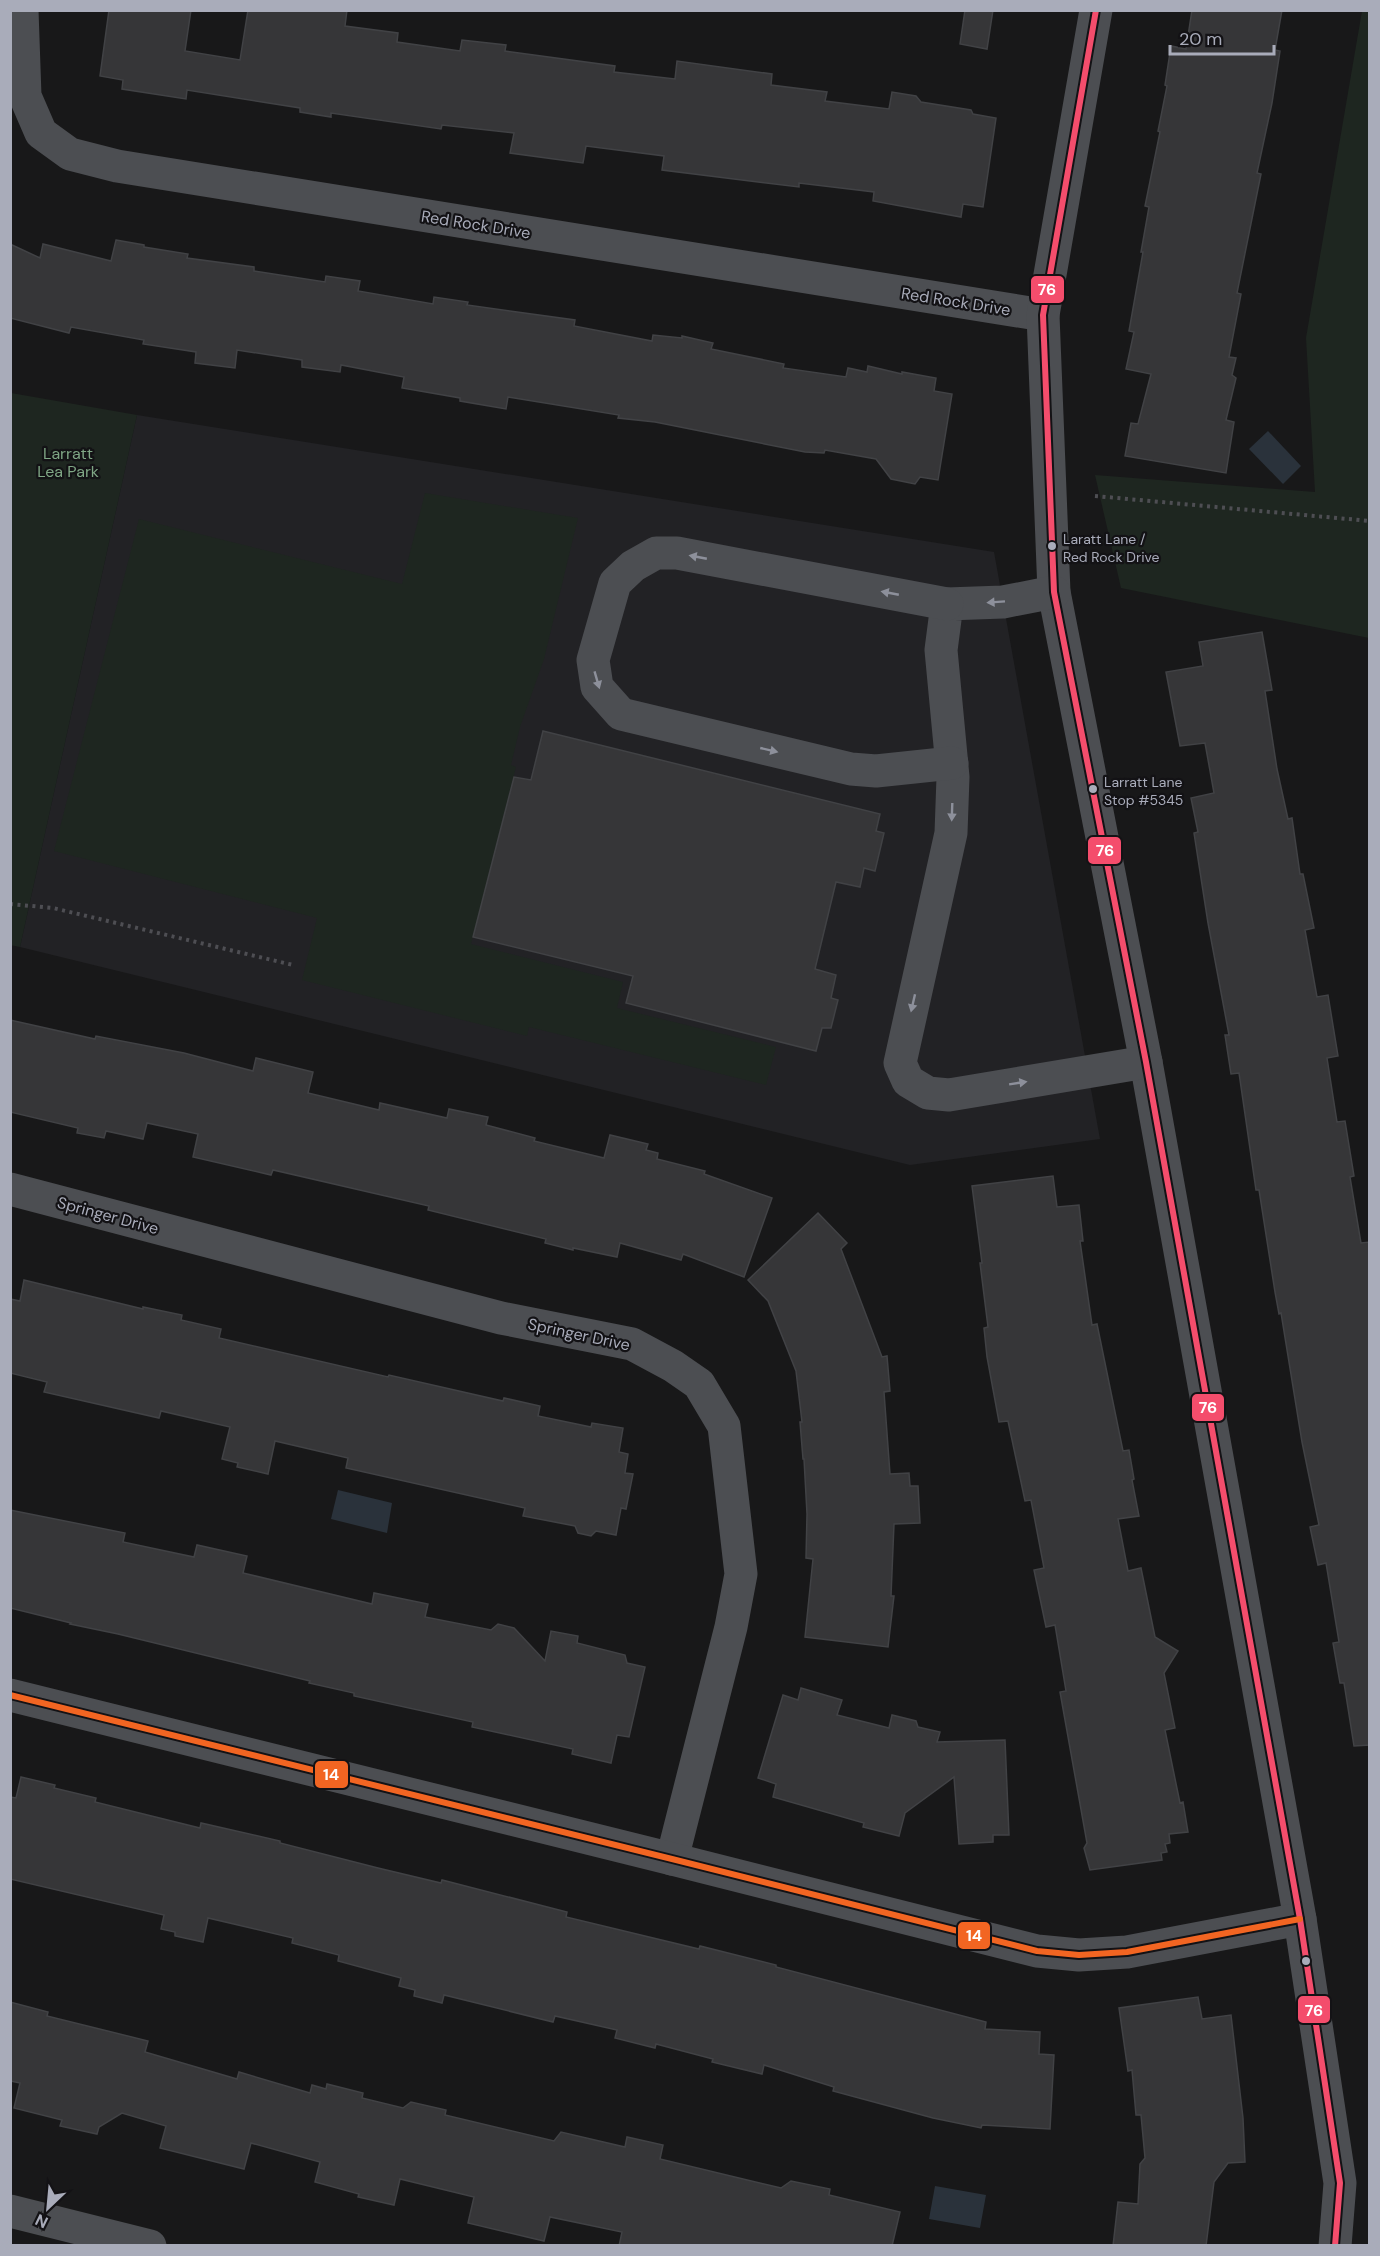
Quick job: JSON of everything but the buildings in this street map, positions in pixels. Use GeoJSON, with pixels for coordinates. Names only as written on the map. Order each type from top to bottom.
{"type":"FeatureCollection","features":[{"type":"Feature","properties":{"kind":"street","name":"Red Rock Drive"},"geometry":{"type":"LineString","coordinates":[[22,10],[25,96],[40,133],[70,154],[117,166],[1042,315]]}},
{"type":"Feature","properties":{"kind":"street"},"geometry":{"type":"LineString","coordinates":[[1096,10],[1042,315],[1054,592],[1146,1062],[1300,1919],[1340,2183],[1335,2246]]}},
{"type":"Feature","properties":{"kind":"street"},"geometry":{"type":"LineString","coordinates":[[952,763],[876,771],[851,769],[621,714],[597,687],[593,660],[615,583],[633,566],[656,553],[677,553],[947,604],[1003,602],[1054,592]]}},
{"type":"Feature","properties":{"kind":"street"},"geometry":{"type":"LineString","coordinates":[[947,604],[941,650],[953,777],[951,832],[900,1062],[908,1081],[928,1093],[949,1095],[1146,1062]]}},
{"type":"Feature","properties":{"kind":"street","name":"Springer Drive"},"geometry":{"type":"LineString","coordinates":[[10,1189],[501,1318],[632,1344],[673,1366],[699,1384],[724,1426],[741,1574],[731,1627],[672,1859]]}},
{"type":"Feature","properties":{"kind":"street"},"geometry":{"type":"LineString","coordinates":[[10,1695],[672,1859],[991,1941],[1048,1952],[1079,1955],[1127,1952],[1300,1919]]}},
{"type":"Feature","properties":{"kind":"street"},"geometry":{"type":"LineString","coordinates":[[10,2211],[150,2246]]}},
{"type":"Feature","properties":{"kind":"path"},"geometry":{"type":"LineString","coordinates":[[1095,496],[1370,521]]}},
{"type":"Feature","properties":{"kind":"path"},"geometry":{"type":"LineString","coordinates":[[10,904],[53,908],[293,965]]}},
{"type":"Feature","properties":{"kind":"shaded area"},"geometry":{"type":"Polygon","coordinates":[[[137,415],[994,552],[1100,1139],[910,1165],[20,947],[137,415]]]}},
{"type":"Feature","properties":{"kind":"shaded area"},"geometry":{"type":"Polygon","coordinates":[[[1268,431],[1301,466],[1283,484],[1249,449],[1268,431]]]}},
{"type":"Feature","properties":{"kind":"shaded area"},"geometry":{"type":"Polygon","coordinates":[[[338,1490],[392,1503],[387,1533],[331,1519],[338,1490]]]}},
{"type":"Feature","properties":{"kind":"shaded area"},"geometry":{"type":"Polygon","coordinates":[[[935,2186],[986,2195],[980,2228],[929,2219],[935,2186]]]}},
{"type":"Feature","properties":{"kind":"green space"},"geometry":{"type":"Polygon","coordinates":[[[1362,11],[1369,11],[1369,638],[1121,588],[1095,475],[1315,492],[1306,338],[1362,11]]]}},
{"type":"Feature","properties":{"kind":"green space","name":"Larratt Lea Park"},"geometry":{"type":"Polygon","coordinates":[[[11,393],[137,415],[20,947],[10,945],[11,393]]]}},
{"type":"Feature","properties":{"kind":"green space"},"geometry":{"type":"Polygon","coordinates":[[[425,493],[578,518],[544,659],[520,727],[511,765],[516,767],[471,944],[623,982],[617,1008],[776,1047],[766,1085],[529,1027],[527,1036],[302,980],[317,918],[54,851],[139,519],[402,584],[425,493]]]}},
{"type":"Feature","properties":{"kind":"transit line","name":"76"},"geometry":{"type":"LineString","coordinates":[[1096,10],[1043,315],[1054,592],[1146,1062],[1300,1919],[1340,2183],[1335,2246]]}},
{"type":"Feature","properties":{"kind":"transit line","name":"14"},"geometry":{"type":"LineString","coordinates":[[10,1695],[1037,1951],[1079,1955],[1127,1952],[1300,1919]]}},
{"type":"Feature","properties":{"kind":"place","name":"Laratt Lane / Red Rock Drive"},"geometry":{"type":"Point","coordinates":[1052,546]}},
{"type":"Feature","properties":{"kind":"place","name":"Larratt Lane Stop #5345"},"geometry":{"type":"Point","coordinates":[1093,789]}}]}
